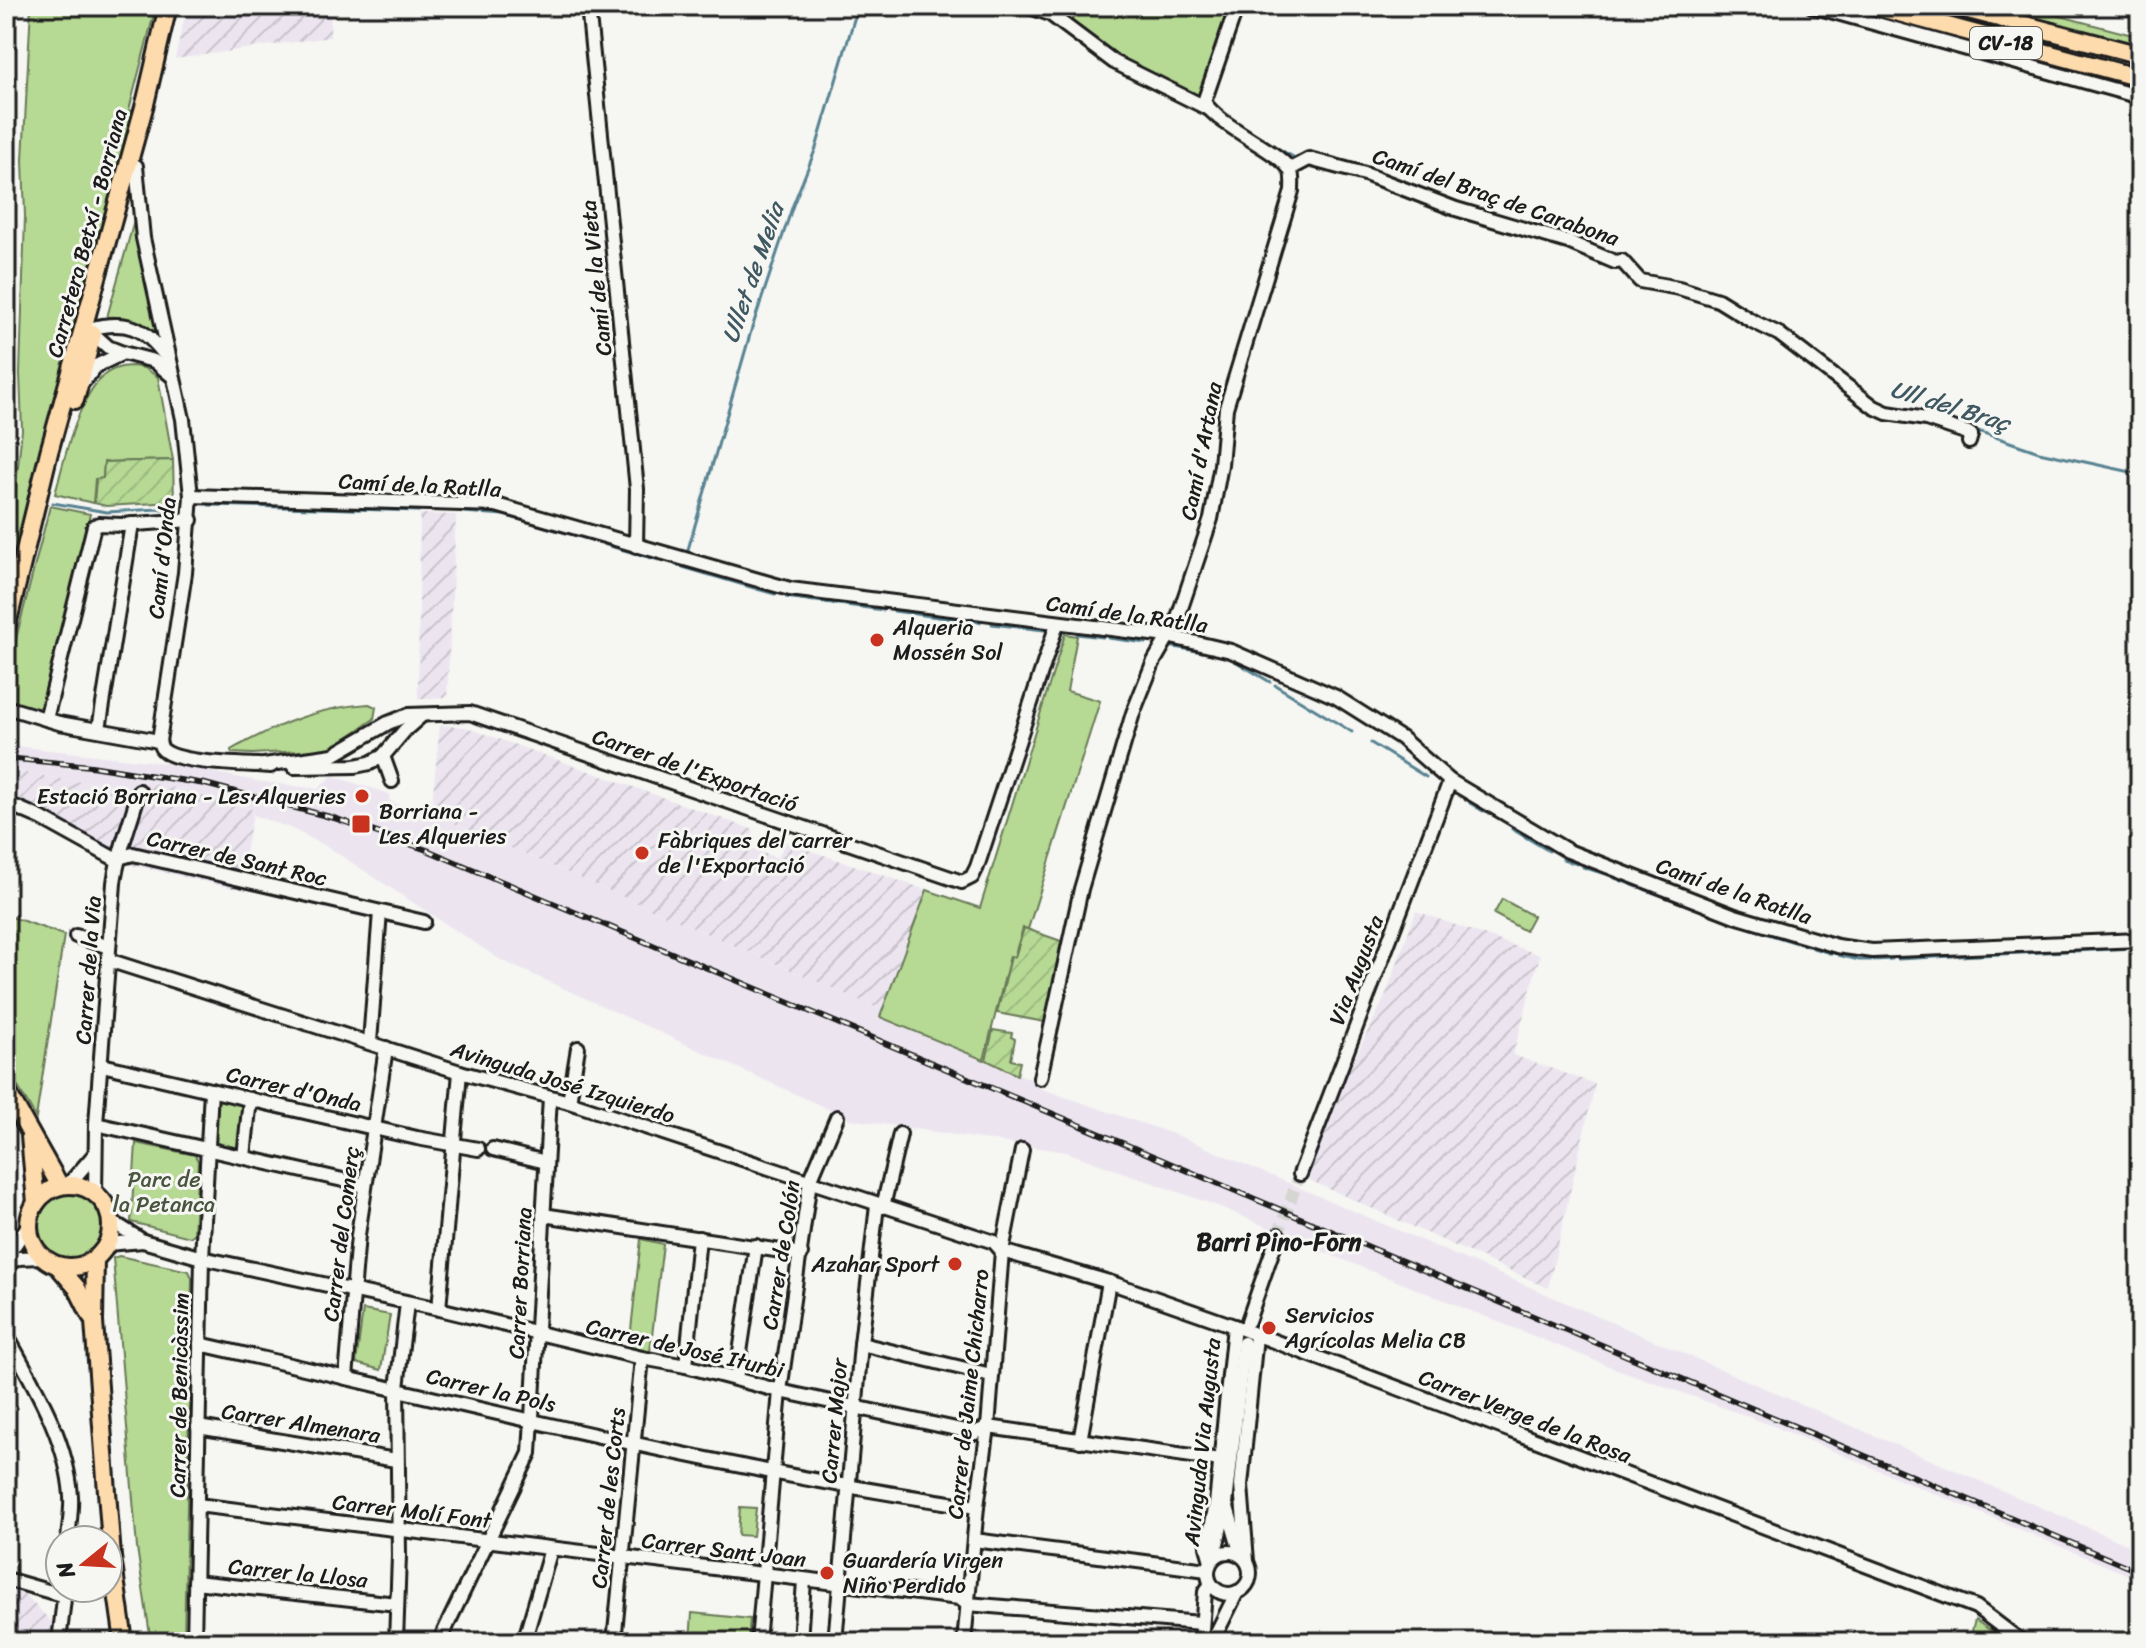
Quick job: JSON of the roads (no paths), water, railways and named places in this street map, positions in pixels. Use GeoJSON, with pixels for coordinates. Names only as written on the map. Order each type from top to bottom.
{"type":"FeatureCollection","features":[{"type":"Feature","properties":{"kind":"main road"},"geometry":{"type":"LineString","coordinates":[[146,100],[168,6]]}},
{"type":"Feature","properties":{"kind":"main road","name":"CV-18"},"geometry":{"type":"LineString","coordinates":[[1873,6],[2140,78]]}},
{"type":"Feature","properties":{"kind":"main road","name":"CV-18"},"geometry":{"type":"LineString","coordinates":[[1953,6],[2140,55]]}},
{"type":"Feature","properties":{"kind":"main road","name":"Carretera Betxí - Borriana"},"geometry":{"type":"LineString","coordinates":[[42,483],[77,391],[136,166],[146,100]]}},
{"type":"Feature","properties":{"kind":"main road","name":"Carretera Betxí - Borriana"},"geometry":{"type":"LineString","coordinates":[[6,629],[62,405],[146,100]]}},
{"type":"Feature","properties":{"kind":"main road"},"geometry":{"type":"LineString","coordinates":[[6,1090],[30,1135],[64,1186]]}},
{"type":"Feature","properties":{"kind":"main road"},"geometry":{"type":"LineString","coordinates":[[30,1135],[36,1203],[29,1224],[32,1243],[41,1257],[58,1266],[71,1268],[95,1259],[107,1244],[111,1221],[106,1206],[87,1189],[64,1186],[51,1190],[36,1203]]}},
{"type":"Feature","properties":{"kind":"main road"},"geometry":{"type":"LineString","coordinates":[[95,1259],[94,1322],[112,1557],[124,1642]]}},
{"type":"Feature","properties":{"kind":"main road"},"geometry":{"type":"LineString","coordinates":[[58,1266],[77,1288],[94,1322]]}},
{"type":"Feature","properties":{"kind":"street","name":"Camí de la Vieta"},"geometry":{"type":"LineString","coordinates":[[588,6],[637,489],[636,546]]}},
{"type":"Feature","properties":{"kind":"street"},"geometry":{"type":"LineString","coordinates":[[1027,6],[1050,14],[1114,62],[1210,110],[1290,169]]}},
{"type":"Feature","properties":{"kind":"street"},"geometry":{"type":"LineString","coordinates":[[1210,110],[1204,102],[1237,6]]}},
{"type":"Feature","properties":{"kind":"street"},"geometry":{"type":"LineString","coordinates":[[1812,6],[2140,97]]}},
{"type":"Feature","properties":{"kind":"street","name":"Camí del Braç de Carabona"},"geometry":{"type":"LineString","coordinates":[[1290,169],[1309,159],[1338,166],[1456,209],[1568,242],[1615,262],[1622,261],[1640,281],[1679,288],[1718,300],[1779,334],[1874,407],[1968,433],[1971,435],[1969,442]]}},
{"type":"Feature","properties":{"kind":"street","name":"Camí d'Onda"},"geometry":{"type":"LineString","coordinates":[[136,166],[143,238],[189,455],[191,496],[191,520],[159,741]]}},
{"type":"Feature","properties":{"kind":"street","name":"Camí d'Artana"},"geometry":{"type":"LineString","coordinates":[[1040,1078],[1081,889],[1133,713],[1153,663],[1176,623],[1211,519],[1221,465],[1226,408],[1292,191],[1290,169]]}},
{"type":"Feature","properties":{"kind":"street"},"geometry":{"type":"LineString","coordinates":[[62,405],[70,397],[92,330],[109,253],[112,224]]}},
{"type":"Feature","properties":{"kind":"street"},"geometry":{"type":"LineString","coordinates":[[92,330],[118,323],[132,327],[158,347],[168,361]]}},
{"type":"Feature","properties":{"kind":"street"},"geometry":{"type":"LineString","coordinates":[[92,330],[108,347],[154,361],[174,379]]}},
{"type":"Feature","properties":{"kind":"street"},"geometry":{"type":"LineString","coordinates":[[77,391],[96,366],[123,353]]}},
{"type":"Feature","properties":{"kind":"street","name":"Camí de la Ratlla"},"geometry":{"type":"LineString","coordinates":[[191,496],[496,505],[790,589],[1167,636],[1231,651],[1336,697],[1401,738],[1450,781],[1568,851],[1735,916],[1837,946],[1872,951],[2140,940]]}},
{"type":"Feature","properties":{"kind":"street"},"geometry":{"type":"LineString","coordinates":[[46,719],[96,524],[191,520]]}},
{"type":"Feature","properties":{"kind":"street"},"geometry":{"type":"LineString","coordinates":[[99,729],[132,524]]}},
{"type":"Feature","properties":{"kind":"street","name":"Carrer de l'Exportació"},"geometry":{"type":"LineString","coordinates":[[417,717],[459,711],[478,715],[962,882],[972,877],[977,867],[1057,624]]}},
{"type":"Feature","properties":{"kind":"street"},"geometry":{"type":"LineString","coordinates":[[6,707],[46,719],[159,741],[161,747],[171,754],[240,765],[355,766],[386,753],[417,717]]}},
{"type":"Feature","properties":{"kind":"street"},"geometry":{"type":"LineString","coordinates":[[264,765],[333,755],[398,718],[417,717]]}},
{"type":"Feature","properties":{"kind":"street"},"geometry":{"type":"LineString","coordinates":[[379,728],[389,736],[386,753],[392,781]]}},
{"type":"Feature","properties":{"kind":"street"},"geometry":{"type":"LineString","coordinates":[[349,747],[350,759],[355,766]]}},
{"type":"Feature","properties":{"kind":"street","name":"Via Augusta"},"geometry":{"type":"LineString","coordinates":[[1300,1174],[1450,781]]}},
{"type":"Feature","properties":{"kind":"street","name":"Carrer de la Via"},"geometry":{"type":"LineString","coordinates":[[95,1194],[96,1124],[108,954],[119,856],[129,832],[139,791]]}},
{"type":"Feature","properties":{"kind":"street","name":"Carrer de Sant Roc"},"geometry":{"type":"LineString","coordinates":[[6,803],[41,818],[115,859],[133,854],[424,922]]}},
{"type":"Feature","properties":{"kind":"street"},"geometry":{"type":"LineString","coordinates":[[370,1042],[380,912]]}},
{"type":"Feature","properties":{"kind":"street","name":"Avinguda José Izquierdo"},"geometry":{"type":"LineString","coordinates":[[76,936],[108,954],[386,1048],[569,1102],[994,1242],[1002,1251]]}},
{"type":"Feature","properties":{"kind":"street","name":"Carrer del Comerç"},"geometry":{"type":"LineString","coordinates":[[346,1378],[352,1291],[386,1048]]}},
{"type":"Feature","properties":{"kind":"street"},"geometry":{"type":"LineString","coordinates":[[569,1102],[578,1048]]}},
{"type":"Feature","properties":{"kind":"street","name":"Carrer d'Onda"},"geometry":{"type":"LineString","coordinates":[[102,1065],[478,1149]]}},
{"type":"Feature","properties":{"kind":"street"},"geometry":{"type":"LineString","coordinates":[[439,1309],[460,1072]]}},
{"type":"Feature","properties":{"kind":"street","name":"Carrer de Benicàssim"},"geometry":{"type":"LineString","coordinates":[[194,1642],[202,1258],[211,1090]]}},
{"type":"Feature","properties":{"kind":"street","name":"Carrer Borriana"},"geometry":{"type":"LineString","coordinates":[[439,1642],[530,1453],[550,1097]]}},
{"type":"Feature","properties":{"kind":"street"},"geometry":{"type":"LineString","coordinates":[[244,1157],[250,1099]]}},
{"type":"Feature","properties":{"kind":"street","name":"Carrer de Colón"},"geometry":{"type":"LineString","coordinates":[[758,1642],[780,1391],[810,1181],[837,1117]]}},
{"type":"Feature","properties":{"kind":"street"},"geometry":{"type":"LineString","coordinates":[[96,1124],[365,1185]]}},
{"type":"Feature","properties":{"kind":"street","name":"Carrer Major"},"geometry":{"type":"LineString","coordinates":[[835,1642],[861,1344],[880,1206],[900,1134]]}},
{"type":"Feature","properties":{"kind":"street"},"geometry":{"type":"LineString","coordinates":[[493,1149],[546,1162]]}},
{"type":"Feature","properties":{"kind":"street","name":"Carrer de Jaime Chicharro"},"geometry":{"type":"LineString","coordinates":[[964,1642],[988,1427],[1002,1251],[1022,1150]]}},
{"type":"Feature","properties":{"kind":"street"},"geometry":{"type":"LineString","coordinates":[[64,1186],[95,1154]]}},
{"type":"Feature","properties":{"kind":"street"},"geometry":{"type":"LineString","coordinates":[[543,1215],[801,1254]]}},
{"type":"Feature","properties":{"kind":"street","name":"Carrer de José Iturbi"},"geometry":{"type":"LineString","coordinates":[[111,1221],[143,1241],[202,1258],[439,1309],[856,1408],[975,1433],[988,1427],[1220,1460]]}},
{"type":"Feature","properties":{"kind":"street"},"geometry":{"type":"LineString","coordinates":[[6,1258],[29,1224]]}},
{"type":"Feature","properties":{"kind":"street"},"geometry":{"type":"LineString","coordinates":[[1248,1321],[1278,1235]]}},
{"type":"Feature","properties":{"kind":"street"},"geometry":{"type":"LineString","coordinates":[[686,1366],[699,1238]]}},
{"type":"Feature","properties":{"kind":"street","name":"Carrer de José Iturbi"},"geometry":{"type":"LineString","coordinates":[[107,1244],[143,1241]]}},
{"type":"Feature","properties":{"kind":"street"},"geometry":{"type":"LineString","coordinates":[[736,1379],[756,1246]]}},
{"type":"Feature","properties":{"kind":"street","name":"Carrer Verge de la Rosa"},"geometry":{"type":"LineString","coordinates":[[1002,1251],[1109,1282],[1234,1326],[1976,1607],[2022,1642]]}},
{"type":"Feature","properties":{"kind":"street"},"geometry":{"type":"LineString","coordinates":[[6,1264],[19,1258],[41,1257]]}},
{"type":"Feature","properties":{"kind":"street"},"geometry":{"type":"LineString","coordinates":[[1080,1441],[1109,1282]]}},
{"type":"Feature","properties":{"kind":"street"},"geometry":{"type":"LineString","coordinates":[[396,1642],[397,1388],[407,1303]]}},
{"type":"Feature","properties":{"kind":"street","name":"Avinguda Via Augusta"},"geometry":{"type":"LineString","coordinates":[[1211,1562],[1207,1547],[1216,1504],[1234,1326]]}},
{"type":"Feature","properties":{"kind":"street"},"geometry":{"type":"LineString","coordinates":[[6,1334],[40,1396],[61,1447],[71,1496],[69,1524]]}},
{"type":"Feature","properties":{"kind":"street","name":"Avinguda Via Augusta"},"geometry":{"type":"LineString","coordinates":[[1244,1558],[1241,1485],[1256,1336]]}},
{"type":"Feature","properties":{"kind":"street","name":"Avinguda Via Augusta"},"geometry":{"type":"LineString","coordinates":[[1211,1562],[1226,1504],[1244,1343]]}},
{"type":"Feature","properties":{"kind":"street","name":"Carrer la Pols"},"geometry":{"type":"LineString","coordinates":[[200,1344],[633,1443],[848,1486],[977,1507]]}},
{"type":"Feature","properties":{"kind":"street"},"geometry":{"type":"LineString","coordinates":[[861,1344],[991,1375]]}},
{"type":"Feature","properties":{"kind":"street","name":"Carrer de les Corts"},"geometry":{"type":"LineString","coordinates":[[614,1642],[642,1358]]}},
{"type":"Feature","properties":{"kind":"street","name":"Carrer Almenara"},"geometry":{"type":"LineString","coordinates":[[198,1427],[396,1460]]}},
{"type":"Feature","properties":{"kind":"street","name":"Avinguda Via Augusta"},"geometry":{"type":"LineString","coordinates":[[1226,1504],[1244,1558]]}},
{"type":"Feature","properties":{"kind":"street","name":"Carrer Molí Font"},"geometry":{"type":"LineString","coordinates":[[197,1505],[622,1558]]}},
{"type":"Feature","properties":{"kind":"street"},"geometry":{"type":"LineString","coordinates":[[974,1540],[1211,1562],[1228,1551],[1244,1558],[1250,1573],[1247,1585],[1227,1594],[1211,1584]]}},
{"type":"Feature","properties":{"kind":"street"},"geometry":{"type":"LineString","coordinates":[[524,1642],[551,1549]]}},
{"type":"Feature","properties":{"kind":"street","name":"Carrer Sant Joan"},"geometry":{"type":"LineString","coordinates":[[622,1558],[959,1598],[967,1604],[1201,1623]]}},
{"type":"Feature","properties":{"kind":"street"},"geometry":{"type":"LineString","coordinates":[[1201,1642],[1205,1592],[1211,1584],[1211,1562]]}},
{"type":"Feature","properties":{"kind":"street"},"geometry":{"type":"LineString","coordinates":[[6,1579],[44,1587]]}},
{"type":"Feature","properties":{"kind":"street"},"geometry":{"type":"LineString","coordinates":[[800,1642],[804,1580]]}},
{"type":"Feature","properties":{"kind":"street","name":"Carrer la Llosa"},"geometry":{"type":"LineString","coordinates":[[195,1582],[397,1604]]}},
{"type":"Feature","properties":{"kind":"street"},"geometry":{"type":"LineString","coordinates":[[1212,1642],[1237,1592]]}},
{"type":"Feature","properties":{"kind":"street"},"geometry":{"type":"LineString","coordinates":[[59,1642],[64,1604]]}},
{"type":"Feature","properties":{"kind":"waterway","name":"Ullet de Melia"},"geometry":{"type":"LineString","coordinates":[[687,553],[751,331],[793,205],[816,148],[858,6]]}},
{"type":"Feature","properties":{"kind":"waterway","name":"Ull del Braç"},"geometry":{"type":"LineString","coordinates":[[1223,113],[1246,129]]}},
{"type":"Feature","properties":{"kind":"waterway","name":"Ull del Braç"},"geometry":{"type":"LineString","coordinates":[[1266,142],[1297,159]]}},
{"type":"Feature","properties":{"kind":"waterway","name":"Ull del Braç"},"geometry":{"type":"LineString","coordinates":[[1972,429],[2039,452],[2140,474]]}},
{"type":"Feature","properties":{"kind":"waterway"},"geometry":{"type":"LineString","coordinates":[[53,503],[107,512],[175,508]]}},
{"type":"Feature","properties":{"kind":"waterway"},"geometry":{"type":"LineString","coordinates":[[209,505],[352,509]]}},
{"type":"Feature","properties":{"kind":"waterway"},"geometry":{"type":"LineString","coordinates":[[353,509],[419,511]]}},
{"type":"Feature","properties":{"kind":"waterway"},"geometry":{"type":"LineString","coordinates":[[463,512],[504,515],[598,542]]}},
{"type":"Feature","properties":{"kind":"waterway"},"geometry":{"type":"LineString","coordinates":[[603,544],[659,560]]}},
{"type":"Feature","properties":{"kind":"waterway"},"geometry":{"type":"LineString","coordinates":[[676,565],[754,588]]}},
{"type":"Feature","properties":{"kind":"waterway"},"geometry":{"type":"LineString","coordinates":[[757,589],[775,594]]}},
{"type":"Feature","properties":{"kind":"waterway"},"geometry":{"type":"LineString","coordinates":[[786,597],[814,601]]}},
{"type":"Feature","properties":{"kind":"waterway"},"geometry":{"type":"LineString","coordinates":[[816,601],[883,610]]}},
{"type":"Feature","properties":{"kind":"waterway"},"geometry":{"type":"LineString","coordinates":[[894,611],[952,619]]}},
{"type":"Feature","properties":{"kind":"waterway"},"geometry":{"type":"LineString","coordinates":[[953,619],[980,622]]}},
{"type":"Feature","properties":{"kind":"waterway"},"geometry":{"type":"LineString","coordinates":[[992,624],[1044,630]]}},
{"type":"Feature","properties":{"kind":"waterway"},"geometry":{"type":"LineString","coordinates":[[1077,634],[1103,637]]}},
{"type":"Feature","properties":{"kind":"waterway"},"geometry":{"type":"LineString","coordinates":[[1108,638],[1146,643]]}},
{"type":"Feature","properties":{"kind":"waterway"},"geometry":{"type":"LineString","coordinates":[[1168,646],[1234,660]]}},
{"type":"Feature","properties":{"kind":"waterway"},"geometry":{"type":"LineString","coordinates":[[1235,661],[1270,682]]}},
{"type":"Feature","properties":{"kind":"waterway"},"geometry":{"type":"LineString","coordinates":[[1275,685],[1352,732]]}},
{"type":"Feature","properties":{"kind":"waterway"},"geometry":{"type":"LineString","coordinates":[[1371,743],[1426,777]]}},
{"type":"Feature","properties":{"kind":"waterway"},"geometry":{"type":"LineString","coordinates":[[1470,803],[1483,811]]}},
{"type":"Feature","properties":{"kind":"waterway"},"geometry":{"type":"LineString","coordinates":[[1512,829],[1549,851]]}},
{"type":"Feature","properties":{"kind":"waterway"},"geometry":{"type":"LineString","coordinates":[[1563,859],[1577,864]]}},
{"type":"Feature","properties":{"kind":"waterway"},"geometry":{"type":"LineString","coordinates":[[1583,867],[1602,873]]}},
{"type":"Feature","properties":{"kind":"waterway"},"geometry":{"type":"LineString","coordinates":[[1615,878],[1638,887]]}},
{"type":"Feature","properties":{"kind":"waterway"},"geometry":{"type":"LineString","coordinates":[[1644,889],[1724,919]]}},
{"type":"Feature","properties":{"kind":"waterway"},"geometry":{"type":"LineString","coordinates":[[1730,921],[1759,931]]}},
{"type":"Feature","properties":{"kind":"waterway"},"geometry":{"type":"LineString","coordinates":[[1765,933],[1807,946]]}},
{"type":"Feature","properties":{"kind":"waterway"},"geometry":{"type":"LineString","coordinates":[[1813,948],[1827,952]]}},
{"type":"Feature","properties":{"kind":"waterway"},"geometry":{"type":"LineString","coordinates":[[2074,951],[2134,948]]}},
{"type":"Feature","properties":{"kind":"waterway"},"geometry":{"type":"LineString","coordinates":[[1959,956],[2067,951]]}},
{"type":"Feature","properties":{"kind":"waterway"},"geometry":{"type":"LineString","coordinates":[[1838,955],[1871,960]]}},
{"type":"Feature","properties":{"kind":"waterway"},"geometry":{"type":"LineString","coordinates":[[1898,959],[1953,956]]}},
{"type":"Feature","properties":{"kind":"waterway"},"geometry":{"type":"LineString","coordinates":[[1874,960],[1892,959]]}},
{"type":"Feature","properties":{"kind":"tunnel"},"geometry":{"type":"LineString","coordinates":[[1278,1235],[1300,1174]]}},
{"type":"Feature","properties":{"kind":"railway"},"geometry":{"type":"LineString","coordinates":[[6,758],[91,766],[205,784],[334,818],[427,850],[2140,1572]]}},
{"type":"Feature","properties":{"kind":"place","name":"Alqueria Mossén Sol"},"geometry":{"type":"Point","coordinates":[877,640]}},
{"type":"Feature","properties":{"kind":"place","name":"Estació Borriana - Les Alqueries"},"geometry":{"type":"Point","coordinates":[362,796]}},
{"type":"Feature","properties":{"kind":"place","name":"Borriana - Les Alqueries"},"geometry":{"type":"Point","coordinates":[361,824]}},
{"type":"Feature","properties":{"kind":"place","name":"Fàbriques del carrer de l'Exportació"},"geometry":{"type":"Point","coordinates":[642,853]}},
{"type":"Feature","properties":{"kind":"place","name":"Azahar Sport"},"geometry":{"type":"Point","coordinates":[955,1264]}},
{"type":"Feature","properties":{"kind":"place","name":"Servicios Agrícolas Melia CB"},"geometry":{"type":"Point","coordinates":[1269,1328]}},
{"type":"Feature","properties":{"kind":"place","name":"Guardería Virgen Niño Perdido"},"geometry":{"type":"Point","coordinates":[827,1573]}},
{"type":"Feature","properties":{"kind":"district","name":"Barri Pino-Forn"},"geometry":{"type":"Point","coordinates":[1279,1242]}},
{"type":"Feature","properties":{"kind":"park label","name":"Parc de la Petanca"},"geometry":{"type":"Point","coordinates":[164,1192]}}]}
